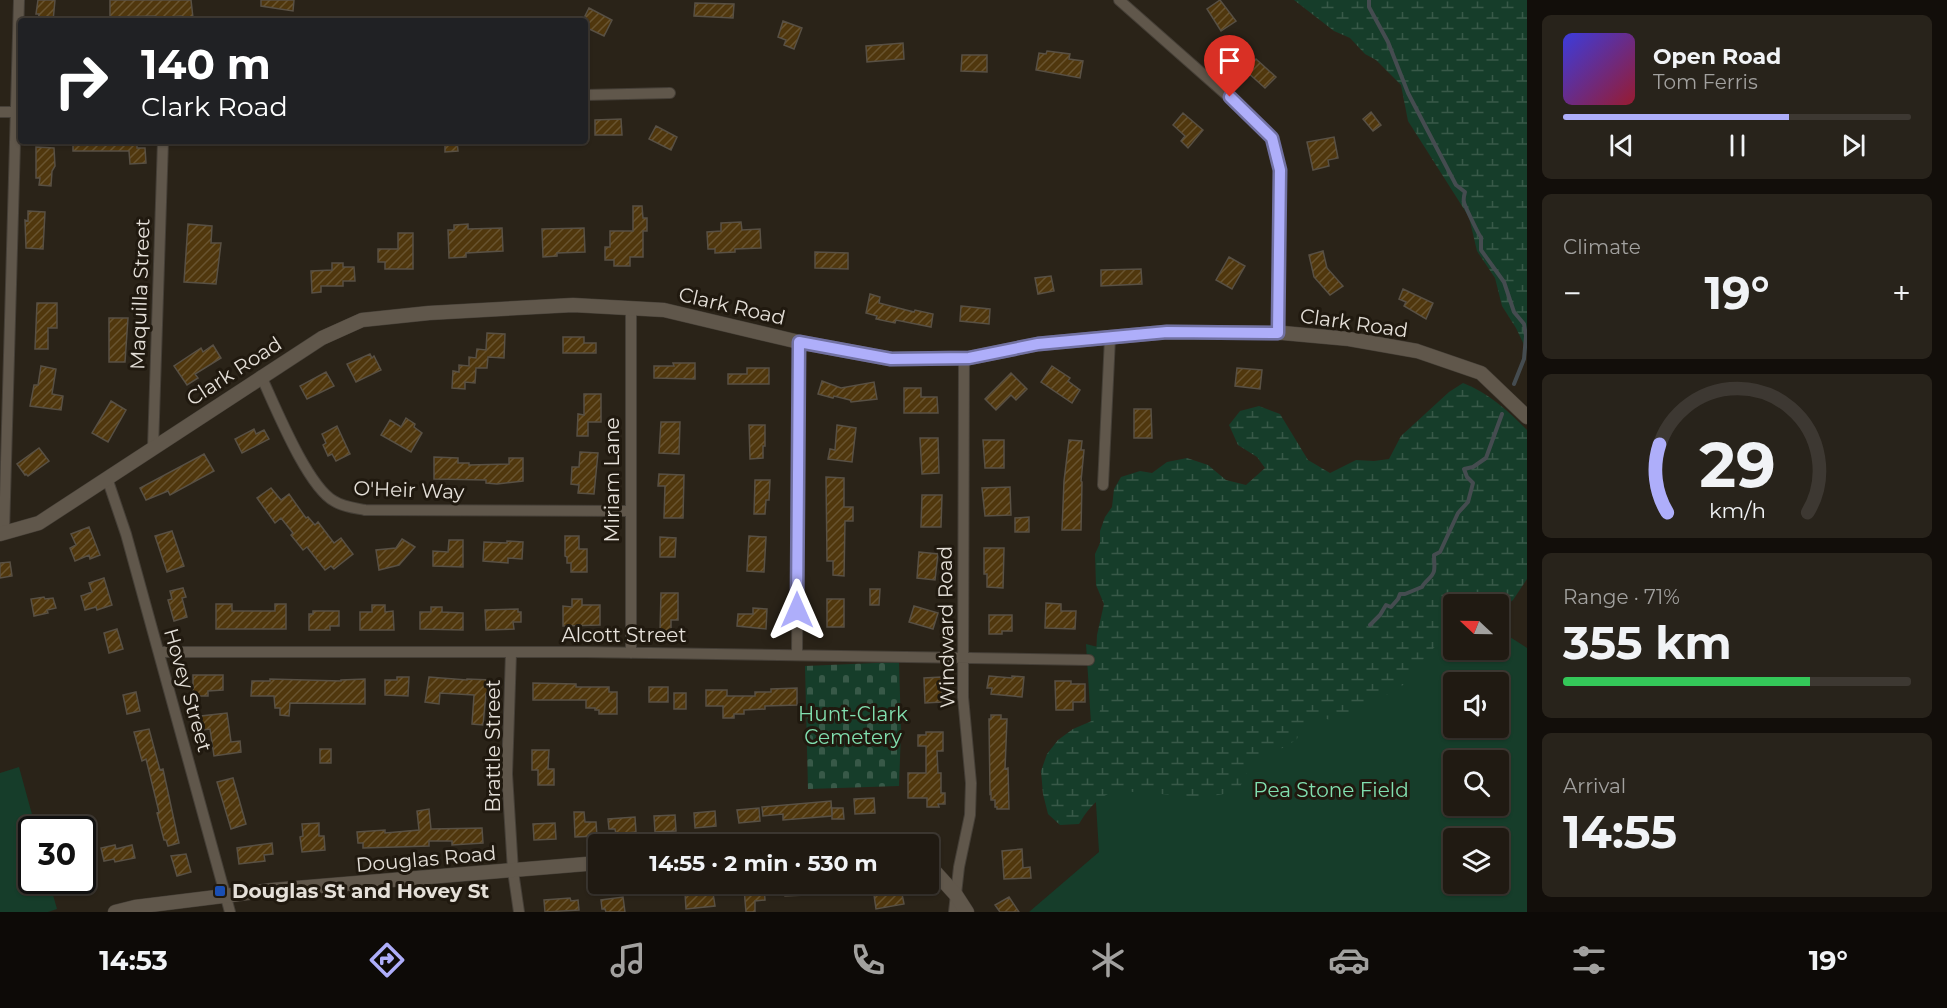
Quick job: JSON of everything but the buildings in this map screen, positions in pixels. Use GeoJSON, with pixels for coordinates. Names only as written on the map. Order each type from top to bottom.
{"type":"FeatureCollection","features":[{"type":"Feature","properties":{"kind":"street"},"geometry":{"type":"LineString","coordinates":[[19,0],[19,18]]}},
{"type":"Feature","properties":{"kind":"street"},"geometry":{"type":"LineString","coordinates":[[1119,0],[1247,113],[1272,138],[1280,170],[1278,333]]}},
{"type":"Feature","properties":{"kind":"street"},"geometry":{"type":"LineString","coordinates":[[588,95],[670,93]]}},
{"type":"Feature","properties":{"kind":"street"},"geometry":{"type":"LineString","coordinates":[[0,112],[18,112],[5,290],[2,534]]}},
{"type":"Feature","properties":{"kind":"street","name":"Maquilla Street"},"geometry":{"type":"LineString","coordinates":[[153,448],[163,144]]}},
{"type":"Feature","properties":{"kind":"street","name":"Clark Road"},"geometry":{"type":"LineString","coordinates":[[2,534],[39,523],[322,338],[362,320],[429,314],[573,305],[664,310],[799,342],[891,359],[964,358],[1038,344],[1167,332],[1278,333],[1349,339],[1418,351],[1480,373],[1527,417]]}},
{"type":"Feature","properties":{"kind":"street","name":"Miriam Lane"},"geometry":{"type":"LineString","coordinates":[[631,307],[631,653]]}},
{"type":"Feature","properties":{"kind":"street"},"geometry":{"type":"LineString","coordinates":[[1103,485],[1110,338]]}},
{"type":"Feature","properties":{"kind":"street"},"geometry":{"type":"LineString","coordinates":[[797,655],[799,342]]}},
{"type":"Feature","properties":{"kind":"street","name":"Windward Road"},"geometry":{"type":"LineString","coordinates":[[954,912],[958,867],[970,815],[971,783],[963,697],[964,358]]}},
{"type":"Feature","properties":{"kind":"street","name":"O'Heir Way"},"geometry":{"type":"LineString","coordinates":[[261,376],[309,475],[321,491],[333,501],[349,507],[365,510],[526,509],[630,512]]}},
{"type":"Feature","properties":{"kind":"street","name":"Hovey Street"},"geometry":{"type":"LineString","coordinates":[[107,478],[126,534],[230,912]]}},
{"type":"Feature","properties":{"kind":"street","name":"Alcott Street"},"geometry":{"type":"LineString","coordinates":[[159,652],[631,653],[1089,660]]}},
{"type":"Feature","properties":{"kind":"street","name":"Brattle Street"},"geometry":{"type":"LineString","coordinates":[[511,652],[507,774],[513,871],[519,912]]}},
{"type":"Feature","properties":{"kind":"street","name":"Douglas Road"},"geometry":{"type":"LineString","coordinates":[[115,912],[135,907],[272,890],[588,864]]}},
{"type":"Feature","properties":{"kind":"street"},"geometry":{"type":"LineString","coordinates":[[939,876],[956,895],[967,912]]}},
{"type":"Feature","properties":{"kind":"green space"},"geometry":{"type":"Polygon","coordinates":[[[1294,0],[1527,0],[1527,351],[1502,306],[1495,278],[1477,251],[1469,217],[1408,121],[1401,85],[1350,38],[1334,31],[1294,0]]]}},
{"type":"Feature","properties":{"kind":"green space"},"geometry":{"type":"Polygon","coordinates":[[[1463,383],[1472,387],[1490,397],[1527,430],[1527,579],[1513,600],[1509,603],[1509,594],[1443,594],[1443,640],[1422,661],[1408,682],[1358,712],[1330,720],[1313,715],[1302,725],[1297,739],[1268,754],[1248,770],[1239,789],[1215,796],[1111,793],[1095,803],[1079,824],[1060,825],[1048,814],[1041,771],[1047,754],[1058,740],[1073,729],[1094,720],[1100,711],[1096,655],[1097,635],[1104,604],[1096,585],[1095,554],[1100,543],[1100,531],[1105,517],[1112,507],[1114,489],[1121,477],[1140,471],[1152,473],[1167,462],[1187,458],[1208,465],[1226,480],[1246,485],[1265,468],[1257,457],[1238,445],[1229,425],[1240,411],[1259,406],[1280,414],[1308,460],[1330,473],[1356,460],[1389,459],[1401,436],[1449,392],[1463,383]]]}},
{"type":"Feature","properties":{"kind":"green space","name":"Pea Stone Field"},"geometry":{"type":"Polygon","coordinates":[[[1443,609],[1443,660],[1509,660],[1509,636],[1527,648],[1527,912],[1029,912],[1099,852],[1086,644],[1262,689],[1443,609]]]}},
{"type":"Feature","properties":{"kind":"green space","name":"Hunt-Clark Cemetery"},"geometry":{"type":"Polygon","coordinates":[[[899,662],[901,730],[899,786],[808,789],[805,666],[899,662]]]}},
{"type":"Feature","properties":{"kind":"green space"},"geometry":{"type":"Polygon","coordinates":[[[19,767],[32,816],[18,816],[18,894],[53,894],[57,909],[48,912],[0,912],[0,773],[19,767]]]}},
{"type":"Feature","properties":{"kind":"waterway"},"geometry":{"type":"LineString","coordinates":[[1369,0],[1369,7],[1388,42],[1408,93],[1456,185],[1465,192],[1464,202],[1481,237],[1481,250],[1504,282],[1514,312],[1524,324],[1526,336],[1524,359],[1514,384]]}},
{"type":"Feature","properties":{"kind":"waterway"},"geometry":{"type":"LineString","coordinates":[[1370,625],[1386,605],[1391,607],[1400,594],[1422,587],[1432,575],[1434,555],[1440,552],[1458,513],[1468,502],[1473,483],[1467,477],[1464,469],[1473,467],[1486,458],[1502,414]]}},
{"type":"Feature","properties":{"kind":"place","name":"Douglas St and Hovey St"},"geometry":{"type":"Point","coordinates":[220,891]}},
{"type":"Feature","properties":{"kind":"route"},"geometry":{"type":"LineString","coordinates":[[797,610],[799,342],[891,359],[969,358],[1038,344],[1167,332],[1278,333],[1280,170],[1272,138],[1230,97]]}}]}
